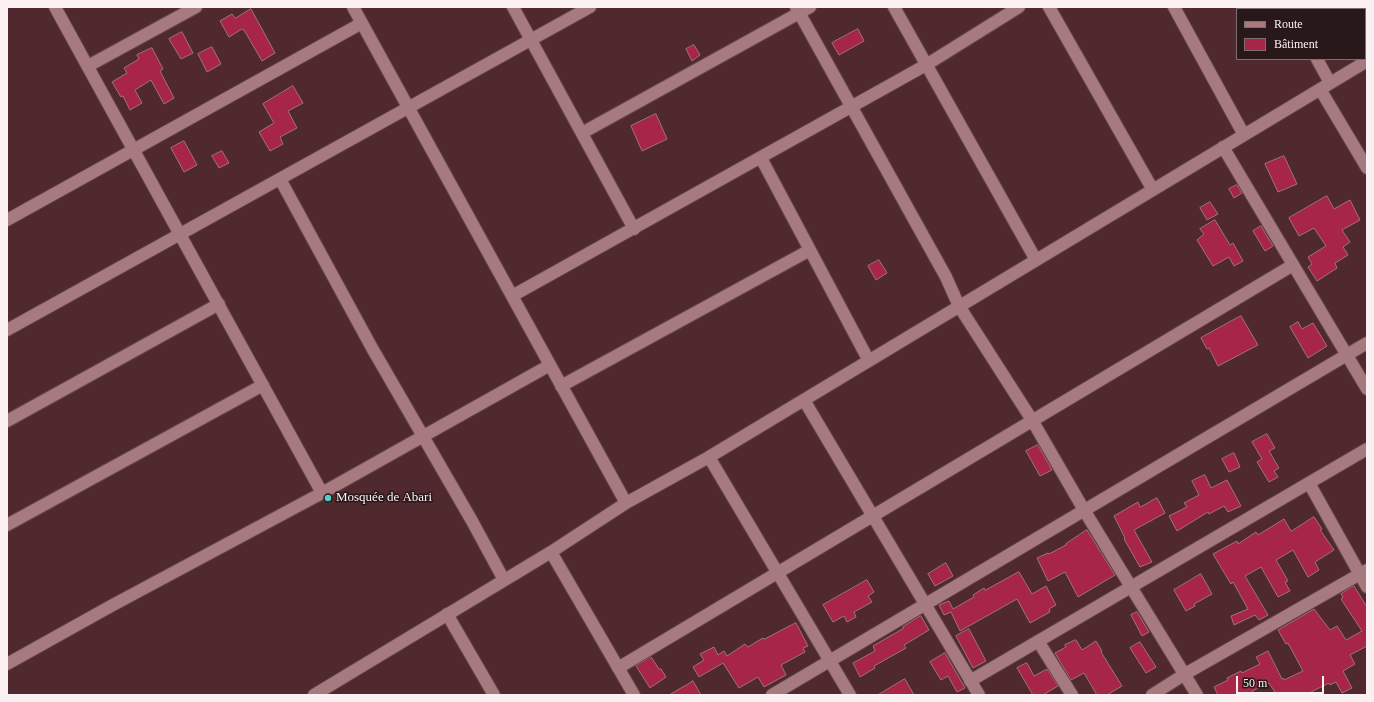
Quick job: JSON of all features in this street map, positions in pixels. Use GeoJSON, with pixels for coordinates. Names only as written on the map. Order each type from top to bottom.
{"type":"FeatureCollection","features":[{"type":"Feature","properties":{"kind":"street"},"geometry":{"type":"LineString","coordinates":[[56,7],[322,493]]}},
{"type":"Feature","properties":{"kind":"street"},"geometry":{"type":"LineString","coordinates":[[88,66],[196,7]]}},
{"type":"Feature","properties":{"kind":"street"},"geometry":{"type":"LineString","coordinates":[[353,7],[626,503]]}},
{"type":"Feature","properties":{"kind":"street"},"geometry":{"type":"LineString","coordinates":[[513,7],[634,229]]}},
{"type":"Feature","properties":{"kind":"street"},"geometry":{"type":"LineString","coordinates":[[8,328],[590,7]]}},
{"type":"Feature","properties":{"kind":"street"},"geometry":{"type":"LineString","coordinates":[[582,133],[797,10],[810,7]]}},
{"type":"Feature","properties":{"kind":"street"},"geometry":{"type":"LineString","coordinates":[[894,7],[1036,260]]}},
{"type":"Feature","properties":{"kind":"street"},"geometry":{"type":"LineString","coordinates":[[512,296],[926,65],[1019,7]]}},
{"type":"Feature","properties":{"kind":"street"},"geometry":{"type":"LineString","coordinates":[[1049,7],[1153,190]]}},
{"type":"Feature","properties":{"kind":"street"},"geometry":{"type":"LineString","coordinates":[[1174,7],[1244,135]]}},
{"type":"Feature","properties":{"kind":"street"},"geometry":{"type":"LineString","coordinates":[[797,10],[852,106],[942,271],[959,306],[1032,420],[1084,510],[1197,695]]}},
{"type":"Feature","properties":{"kind":"street"},"geometry":{"type":"LineString","coordinates":[[7,220],[362,23]]}},
{"type":"Feature","properties":{"kind":"street"},"geometry":{"type":"LineString","coordinates":[[1317,60],[1325,86],[1367,168]]}},
{"type":"Feature","properties":{"kind":"street"},"geometry":{"type":"LineString","coordinates":[[314,695],[551,552],[626,503],[709,457],[1367,61]]}},
{"type":"Feature","properties":{"kind":"street"},"geometry":{"type":"LineString","coordinates":[[1223,147],[1367,389]]}},
{"type":"Feature","properties":{"kind":"street"},"geometry":{"type":"LineString","coordinates":[[761,158],[869,361]]}},
{"type":"Feature","properties":{"kind":"street"},"geometry":{"type":"LineString","coordinates":[[280,179],[325,259],[372,348],[504,580]]}},
{"type":"Feature","properties":{"kind":"street"},"geometry":{"type":"LineString","coordinates":[[561,386],[810,250]]}},
{"type":"Feature","properties":{"kind":"street"},"geometry":{"type":"LineString","coordinates":[[618,668],[1293,265]]}},
{"type":"Feature","properties":{"kind":"street"},"geometry":{"type":"LineString","coordinates":[[7,421],[218,304]]}},
{"type":"Feature","properties":{"kind":"street"},"geometry":{"type":"LineString","coordinates":[[772,695],[1367,343]]}},
{"type":"Feature","properties":{"kind":"street"},"geometry":{"type":"LineString","coordinates":[[7,664],[111,606],[322,493],[550,365]]}},
{"type":"Feature","properties":{"kind":"street"},"geometry":{"type":"LineString","coordinates":[[8,522],[263,385]]}},
{"type":"Feature","properties":{"kind":"street"},"geometry":{"type":"LineString","coordinates":[[804,400],[979,695]]}},
{"type":"Feature","properties":{"kind":"street"},"geometry":{"type":"LineString","coordinates":[[970,681],[1367,449]]}},
{"type":"Feature","properties":{"kind":"street"},"geometry":{"type":"LineString","coordinates":[[709,457],[850,695]]}},
{"type":"Feature","properties":{"kind":"street"},"geometry":{"type":"LineString","coordinates":[[1309,483],[1363,572],[1367,587]]}},
{"type":"Feature","properties":{"kind":"street"},"geometry":{"type":"LineString","coordinates":[[551,552],[634,695]]}},
{"type":"Feature","properties":{"kind":"street"},"geometry":{"type":"LineString","coordinates":[[1152,695],[1185,674],[1363,572]]}},
{"type":"Feature","properties":{"kind":"street"},"geometry":{"type":"LineString","coordinates":[[447,614],[494,695]]}},
{"type":"Feature","properties":{"kind":"street"},"geometry":{"type":"LineString","coordinates":[[1038,641],[1072,695]]}},
{"type":"Feature","properties":{"kind":"building"},"geometry":{"type":"Polygon","coordinates":[[[251,9],[275,53],[262,61],[244,30],[242,29],[229,37],[220,21],[232,14],[235,18],[251,9]]]}},
{"type":"Feature","properties":{"kind":"building"},"geometry":{"type":"Polygon","coordinates":[[[858,29],[864,41],[839,55],[832,43],[858,29]]]}},
{"type":"Feature","properties":{"kind":"building"},"geometry":{"type":"Polygon","coordinates":[[[182,32],[193,53],[181,59],[169,39],[182,32]]]}},
{"type":"Feature","properties":{"kind":"building"},"geometry":{"type":"Polygon","coordinates":[[[694,45],[700,55],[692,61],[686,49],[694,45]]]}},
{"type":"Feature","properties":{"kind":"building"},"geometry":{"type":"Polygon","coordinates":[[[212,47],[221,64],[207,72],[198,54],[212,47]]]}},
{"type":"Feature","properties":{"kind":"building"},"geometry":{"type":"Polygon","coordinates":[[[152,48],[163,69],[160,71],[174,98],[164,104],[151,80],[135,90],[142,103],[130,110],[123,96],[121,97],[112,82],[127,73],[124,68],[139,59],[137,55],[152,48]]]}},
{"type":"Feature","properties":{"kind":"building"},"geometry":{"type":"Polygon","coordinates":[[[293,86],[303,103],[288,111],[297,128],[280,137],[283,144],[270,151],[259,132],[274,123],[263,104],[293,86]]]}},
{"type":"Feature","properties":{"kind":"building"},"geometry":{"type":"Polygon","coordinates":[[[656,114],[667,139],[642,151],[631,126],[656,114]]]}},
{"type":"Feature","properties":{"kind":"building"},"geometry":{"type":"Polygon","coordinates":[[[184,141],[197,165],[184,172],[171,148],[184,141]]]}},
{"type":"Feature","properties":{"kind":"building"},"geometry":{"type":"Polygon","coordinates":[[[222,151],[229,163],[219,168],[212,156],[222,151]]]}},
{"type":"Feature","properties":{"kind":"building"},"geometry":{"type":"Polygon","coordinates":[[[1284,156],[1297,184],[1278,192],[1265,164],[1284,156]]]}},
{"type":"Feature","properties":{"kind":"building"},"geometry":{"type":"Polygon","coordinates":[[[1237,185],[1242,193],[1234,198],[1229,189],[1237,185]]]}},
{"type":"Feature","properties":{"kind":"building"},"geometry":{"type":"Polygon","coordinates":[[[1327,196],[1334,209],[1350,200],[1360,220],[1342,230],[1350,242],[1343,247],[1348,255],[1335,263],[1337,268],[1317,281],[1308,267],[1312,264],[1308,257],[1326,246],[1314,228],[1299,236],[1289,218],[1327,196]]]}},
{"type":"Feature","properties":{"kind":"building"},"geometry":{"type":"Polygon","coordinates":[[[1210,202],[1218,214],[1207,220],[1200,208],[1210,202]]]}},
{"type":"Feature","properties":{"kind":"building"},"geometry":{"type":"Polygon","coordinates":[[[1215,220],[1230,245],[1233,243],[1243,261],[1234,266],[1229,257],[1213,266],[1197,240],[1204,234],[1200,229],[1215,220]]]}},
{"type":"Feature","properties":{"kind":"building"},"geometry":{"type":"Polygon","coordinates":[[[1261,226],[1273,246],[1265,251],[1253,231],[1261,226]]]}},
{"type":"Feature","properties":{"kind":"building"},"geometry":{"type":"Polygon","coordinates":[[[879,260],[887,273],[876,280],[868,266],[879,260]]]}},
{"type":"Feature","properties":{"kind":"building"},"geometry":{"type":"Polygon","coordinates":[[[1241,316],[1258,345],[1218,366],[1209,348],[1207,349],[1201,338],[1241,316]]]}},
{"type":"Feature","properties":{"kind":"building"},"geometry":{"type":"Polygon","coordinates":[[[1298,322],[1302,329],[1313,323],[1327,346],[1308,358],[1290,327],[1298,322]]]}},
{"type":"Feature","properties":{"kind":"building"},"geometry":{"type":"Polygon","coordinates":[[[1267,434],[1275,448],[1269,451],[1279,468],[1274,471],[1278,477],[1269,482],[1257,462],[1262,459],[1252,442],[1267,434]]]}},
{"type":"Feature","properties":{"kind":"building"},"geometry":{"type":"Polygon","coordinates":[[[1038,445],[1052,470],[1040,476],[1026,451],[1038,445]]]}},
{"type":"Feature","properties":{"kind":"building"},"geometry":{"type":"Polygon","coordinates":[[[1234,453],[1240,467],[1229,472],[1222,459],[1234,453]]]}},
{"type":"Feature","properties":{"kind":"building"},"geometry":{"type":"Polygon","coordinates":[[[1205,475],[1211,488],[1227,480],[1241,506],[1228,512],[1224,506],[1209,514],[1208,512],[1177,531],[1169,516],[1187,507],[1184,503],[1199,495],[1192,481],[1205,475]]]}},
{"type":"Feature","properties":{"kind":"building"},"geometry":{"type":"Polygon","coordinates":[[[1157,498],[1165,513],[1134,530],[1152,562],[1140,567],[1124,539],[1125,538],[1114,516],[1138,502],[1140,507],[1157,498]]]}},
{"type":"Feature","properties":{"kind":"building"},"geometry":{"type":"Polygon","coordinates":[[[1314,517],[1322,529],[1320,530],[1334,550],[1315,562],[1319,570],[1308,577],[1293,550],[1276,560],[1288,581],[1285,582],[1290,591],[1278,597],[1261,567],[1245,576],[1268,615],[1259,620],[1255,615],[1234,625],[1231,616],[1248,609],[1233,582],[1231,584],[1213,554],[1237,541],[1238,544],[1256,532],[1258,535],[1284,519],[1291,531],[1314,517]]]}},
{"type":"Feature","properties":{"kind":"building"},"geometry":{"type":"Polygon","coordinates":[[[1087,530],[1115,575],[1078,597],[1065,572],[1048,581],[1037,558],[1048,553],[1049,554],[1066,545],[1087,530]]]}},
{"type":"Feature","properties":{"kind":"building"},"geometry":{"type":"Polygon","coordinates":[[[946,563],[953,576],[935,586],[928,574],[946,563]]]}},
{"type":"Feature","properties":{"kind":"building"},"geometry":{"type":"Polygon","coordinates":[[[1019,572],[1032,594],[1046,586],[1056,605],[1049,609],[1050,612],[1030,623],[1017,599],[960,631],[951,612],[944,615],[939,605],[949,601],[953,609],[974,597],[973,595],[984,588],[985,590],[1019,572]]]}},
{"type":"Feature","properties":{"kind":"building"},"geometry":{"type":"Polygon","coordinates":[[[1201,574],[1212,594],[1194,604],[1195,606],[1186,611],[1174,590],[1201,574]]]}},
{"type":"Feature","properties":{"kind":"building"},"geometry":{"type":"Polygon","coordinates":[[[867,580],[874,592],[868,596],[872,602],[854,612],[856,617],[847,622],[844,616],[833,622],[823,605],[867,580]]]}},
{"type":"Feature","properties":{"kind":"building"},"geometry":{"type":"Polygon","coordinates":[[[1354,586],[1367,607],[1367,646],[1350,655],[1355,664],[1343,671],[1352,688],[1342,693],[1336,682],[1330,685],[1329,683],[1311,692],[1313,695],[1277,695],[1269,683],[1252,691],[1255,695],[1218,695],[1214,687],[1241,671],[1242,673],[1260,664],[1256,657],[1268,651],[1282,679],[1283,678],[1284,680],[1303,671],[1288,643],[1286,644],[1278,630],[1314,609],[1330,630],[1337,626],[1346,640],[1362,631],[1341,599],[1343,597],[1341,594],[1354,586]]]}},
{"type":"Feature","properties":{"kind":"building"},"geometry":{"type":"Polygon","coordinates":[[[1137,612],[1149,632],[1142,636],[1131,615],[1137,612]]]}},
{"type":"Feature","properties":{"kind":"building"},"geometry":{"type":"Polygon","coordinates":[[[921,616],[929,630],[904,645],[906,648],[874,666],[875,668],[860,677],[853,663],[875,651],[873,646],[921,616]]]}},
{"type":"Feature","properties":{"kind":"building"},"geometry":{"type":"Polygon","coordinates":[[[796,623],[808,646],[803,648],[805,652],[781,665],[786,675],[764,687],[758,677],[739,688],[723,663],[699,677],[693,667],[704,660],[700,654],[714,647],[718,655],[724,651],[727,656],[745,644],[748,647],[763,638],[764,639],[796,623]]]}},
{"type":"Feature","properties":{"kind":"building"},"geometry":{"type":"Polygon","coordinates":[[[969,629],[986,661],[973,668],[956,636],[969,629]]]}},
{"type":"Feature","properties":{"kind":"building"},"geometry":{"type":"Polygon","coordinates":[[[1076,640],[1082,650],[1096,641],[1122,686],[1107,695],[1097,695],[1084,673],[1071,680],[1055,653],[1066,647],[1065,645],[1076,640]]]}},
{"type":"Feature","properties":{"kind":"building"},"geometry":{"type":"Polygon","coordinates":[[[1140,642],[1156,667],[1146,673],[1130,648],[1140,642]]]}},
{"type":"Feature","properties":{"kind":"building"},"geometry":{"type":"Polygon","coordinates":[[[945,653],[965,688],[957,692],[948,676],[941,680],[930,662],[945,653]]]}},
{"type":"Feature","properties":{"kind":"building"},"geometry":{"type":"Polygon","coordinates":[[[651,657],[666,677],[650,688],[636,666],[651,657]]]}},
{"type":"Feature","properties":{"kind":"building"},"geometry":{"type":"Polygon","coordinates":[[[1027,663],[1034,676],[1047,669],[1058,686],[1043,695],[1033,695],[1017,668],[1027,663]]]}},
{"type":"Feature","properties":{"kind":"building"},"geometry":{"type":"Polygon","coordinates":[[[905,679],[914,695],[878,695],[905,679]]]}},
{"type":"Feature","properties":{"kind":"building"},"geometry":{"type":"Polygon","coordinates":[[[693,681],[701,695],[669,695],[688,684],[693,681]]]}},
{"type":"Feature","properties":{"kind":"place","name":"Mosquée de Abari"},"geometry":{"type":"Point","coordinates":[328,498]}}]}
